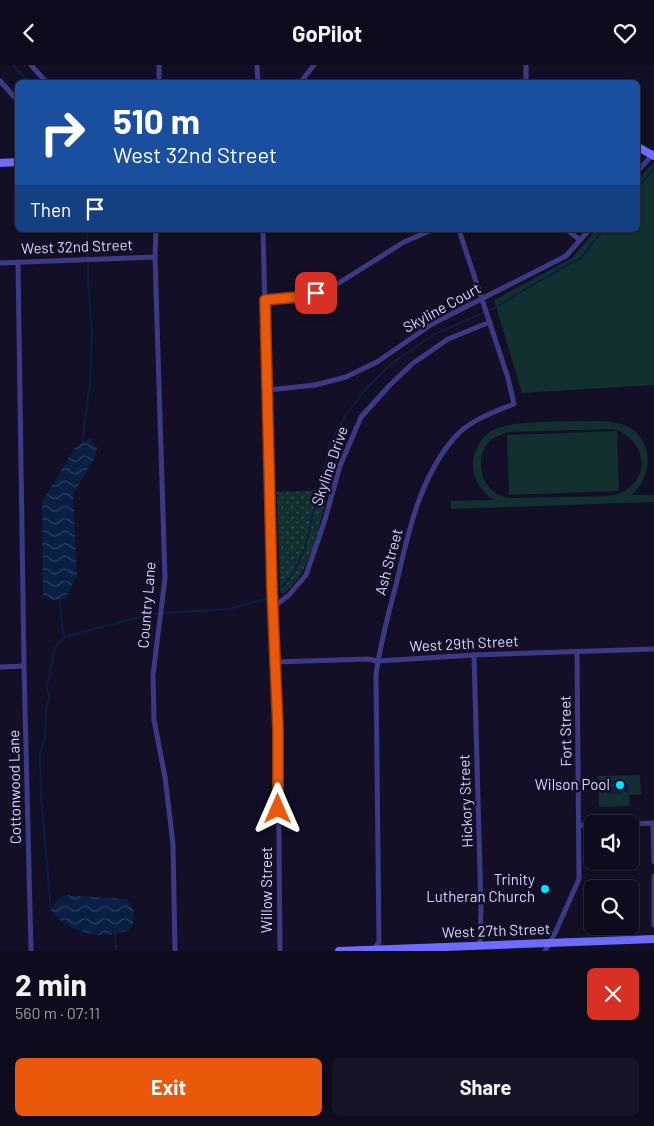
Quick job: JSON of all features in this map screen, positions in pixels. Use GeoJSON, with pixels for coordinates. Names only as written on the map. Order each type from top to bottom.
{"type":"FeatureCollection","features":[{"type":"Feature","properties":{"kind":"main road"},"geometry":{"type":"LineString","coordinates":[[640,148],[653,155]]}},
{"type":"Feature","properties":{"kind":"main road"},"geometry":{"type":"LineString","coordinates":[[0,163],[15,162]]}},
{"type":"Feature","properties":{"kind":"main road","name":"West 27th Street"},"geometry":{"type":"LineString","coordinates":[[339,951],[654,939]]}},
{"type":"Feature","properties":{"kind":"street"},"geometry":{"type":"LineString","coordinates":[[31,65],[44,80]]}},
{"type":"Feature","properties":{"kind":"street"},"geometry":{"type":"LineString","coordinates":[[159,65],[159,80]]}},
{"type":"Feature","properties":{"kind":"street"},"geometry":{"type":"LineString","coordinates":[[257,65],[258,80]]}},
{"type":"Feature","properties":{"kind":"street"},"geometry":{"type":"LineString","coordinates":[[302,80],[314,65]]}},
{"type":"Feature","properties":{"kind":"street"},"geometry":{"type":"LineString","coordinates":[[526,65],[526,80]]}},
{"type":"Feature","properties":{"kind":"street"},"geometry":{"type":"LineString","coordinates":[[0,81],[15,98]]}},
{"type":"Feature","properties":{"kind":"street"},"geometry":{"type":"LineString","coordinates":[[640,169],[653,155]]}},
{"type":"Feature","properties":{"kind":"street","name":"Country Lane"},"geometry":{"type":"LineString","coordinates":[[156,232],[155,257],[164,579],[153,675],[154,720],[165,777],[174,844],[175,951]]}},
{"type":"Feature","properties":{"kind":"street","name":"Willow Street"},"geometry":{"type":"LineString","coordinates":[[263,232],[272,605],[278,730],[280,951]]}},
{"type":"Feature","properties":{"kind":"street"},"geometry":{"type":"LineString","coordinates":[[265,300],[309,296],[334,286],[404,241],[427,232]]}},
{"type":"Feature","properties":{"kind":"street","name":"Ash Street"},"geometry":{"type":"LineString","coordinates":[[373,950],[379,942],[376,678],[380,650],[408,535],[426,481],[440,457],[456,436],[482,417],[514,404],[508,378],[460,232]]}},
{"type":"Feature","properties":{"kind":"street"},"geometry":{"type":"LineString","coordinates":[[570,232],[580,240]]}},
{"type":"Feature","properties":{"kind":"street","name":"Skyline Court"},"geometry":{"type":"LineString","coordinates":[[268,390],[315,385],[346,377],[377,362],[432,324],[566,256],[587,232]]}},
{"type":"Feature","properties":{"kind":"street","name":"West 32nd Street"},"geometry":{"type":"LineString","coordinates":[[0,263],[155,257]]}},
{"type":"Feature","properties":{"kind":"street","name":"Cottonwood Lane"},"geometry":{"type":"LineString","coordinates":[[18,262],[24,666],[31,951]]}},
{"type":"Feature","properties":{"kind":"street","name":"Skyline Drive"},"geometry":{"type":"LineString","coordinates":[[272,605],[289,595],[306,575],[324,523],[340,466],[361,417],[412,364],[448,339],[490,322]]}},
{"type":"Feature","properties":{"kind":"street","name":"West 29th Street"},"geometry":{"type":"LineString","coordinates":[[275,663],[368,659],[378,661],[474,655],[654,649]]}},
{"type":"Feature","properties":{"kind":"street","name":"Fort Street"},"geometry":{"type":"LineString","coordinates":[[545,951],[579,879],[577,652]]}},
{"type":"Feature","properties":{"kind":"street","name":"Hickory Street"},"geometry":{"type":"LineString","coordinates":[[474,655],[481,908],[480,946]]}},
{"type":"Feature","properties":{"kind":"street"},"geometry":{"type":"LineString","coordinates":[[0,667],[24,666]]}},
{"type":"Feature","properties":{"kind":"street"},"geometry":{"type":"LineString","coordinates":[[639,824],[653,823],[654,862]]}},
{"type":"Feature","properties":{"kind":"street"},"geometry":{"type":"LineString","coordinates":[[654,876],[654,925]]}},
{"type":"Feature","properties":{"kind":"green space"},"geometry":{"type":"Polygon","coordinates":[[[654,163],[654,385],[522,393],[494,300],[572,258],[594,232],[640,232],[640,178],[654,163]]]}},
{"type":"Feature","properties":{"kind":"green space"},"geometry":{"type":"Polygon","coordinates":[[[614,422],[629,427],[639,436],[644,444],[648,462],[643,480],[631,495],[654,495],[654,502],[451,509],[451,501],[493,500],[477,483],[473,472],[473,460],[477,448],[481,440],[491,431],[500,427],[527,423],[614,422]],[[613,429],[509,432],[491,440],[487,445],[482,457],[481,470],[485,482],[491,489],[506,498],[607,496],[619,493],[635,482],[640,474],[642,464],[637,447],[623,433],[613,429]]]}},
{"type":"Feature","properties":{"kind":"green space"},"geometry":{"type":"Polygon","coordinates":[[[617,431],[619,491],[509,495],[507,435],[617,431]]]}},
{"type":"Feature","properties":{"kind":"green space"},"geometry":{"type":"Polygon","coordinates":[[[329,490],[308,561],[293,585],[283,594],[280,592],[277,492],[329,490]]]}},
{"type":"Feature","properties":{"kind":"green space","name":"Wilson Pool"},"geometry":{"type":"Polygon","coordinates":[[[640,775],[641,794],[629,795],[630,806],[599,807],[598,776],[640,775]]]}},
{"type":"Feature","properties":{"kind":"water"},"geometry":{"type":"Polygon","coordinates":[[[90,438],[97,448],[95,457],[73,494],[77,575],[65,599],[52,600],[43,595],[42,502],[74,449],[90,438]]]}},
{"type":"Feature","properties":{"kind":"water"},"geometry":{"type":"Polygon","coordinates":[[[629,780],[629,794],[605,794],[604,781],[629,780]]]}},
{"type":"Feature","properties":{"kind":"water"},"geometry":{"type":"Polygon","coordinates":[[[65,895],[127,899],[134,913],[131,929],[121,933],[99,935],[78,930],[68,925],[51,911],[57,900],[65,895]]]}},
{"type":"Feature","properties":{"kind":"waterway"},"geometry":{"type":"LineString","coordinates":[[13,65],[26,80]]}},
{"type":"Feature","properties":{"kind":"waterway"},"geometry":{"type":"LineString","coordinates":[[640,186],[654,168]]}},
{"type":"Feature","properties":{"kind":"waterway"},"geometry":{"type":"LineString","coordinates":[[82,443],[90,383],[92,333],[87,232]]}},
{"type":"Feature","properties":{"kind":"waterway"},"geometry":{"type":"LineString","coordinates":[[51,911],[41,795],[40,754],[45,738],[46,711],[49,698],[46,683],[49,680],[54,649],[64,637],[151,614],[229,609],[265,599],[282,587],[290,578],[304,552],[330,443],[346,415],[365,390],[391,364],[435,334],[497,307],[582,257],[601,232]]}},
{"type":"Feature","properties":{"kind":"waterway"},"geometry":{"type":"LineString","coordinates":[[60,600],[64,636]]}},
{"type":"Feature","properties":{"kind":"waterway"},"geometry":{"type":"LineString","coordinates":[[115,933],[116,950]]}},
{"type":"Feature","properties":{"kind":"place","name":"Wilson Pool"},"geometry":{"type":"Point","coordinates":[620,785]}},
{"type":"Feature","properties":{"kind":"place","name":"Trinity Lutheran Church"},"geometry":{"type":"Point","coordinates":[545,889]}},
{"type":"Feature","properties":{"kind":"route"},"geometry":{"type":"LineString","coordinates":[[278,809],[278,730],[272,589],[265,300],[309,296],[316,293]]}}]}
